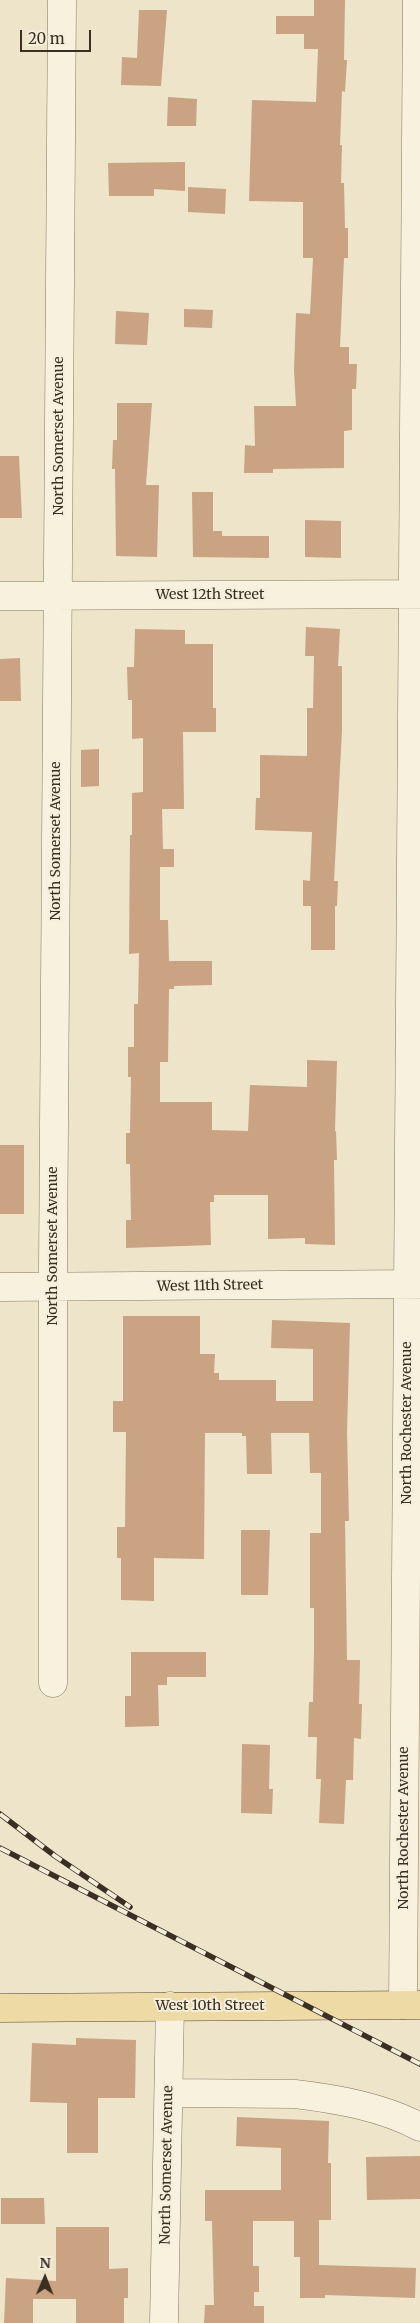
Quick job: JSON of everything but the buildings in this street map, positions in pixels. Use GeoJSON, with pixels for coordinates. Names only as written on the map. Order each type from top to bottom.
{"type":"FeatureCollection","features":[{"type":"Feature","properties":{"kind":"main road","name":"West 10th Street"},"geometry":{"type":"LineString","coordinates":[[0,2008],[411,2005]]}},
{"type":"Feature","properties":{"kind":"street","name":"North Somerset Avenue"},"geometry":{"type":"LineString","coordinates":[[53,1682],[53,1288],[62,0]]}},
{"type":"Feature","properties":{"kind":"street","name":"North Rochester Avenue"},"geometry":{"type":"LineString","coordinates":[[411,2005],[417,0]]}},
{"type":"Feature","properties":{"kind":"street","name":"West 12th Street"},"geometry":{"type":"LineString","coordinates":[[0,596],[416,594]]}},
{"type":"Feature","properties":{"kind":"street","name":"West 11th Street"},"geometry":{"type":"LineString","coordinates":[[0,1288],[414,1284]]}},
{"type":"Feature","properties":{"kind":"street","name":"North Somerset Avenue"},"geometry":{"type":"LineString","coordinates":[[164,2323],[170,2006]]}},
{"type":"Feature","properties":{"kind":"street"},"geometry":{"type":"LineString","coordinates":[[169,2093],[295,2094],[371,2109],[420,2127]]}},
{"type":"Feature","properties":{"kind":"railway"},"geometry":{"type":"LineString","coordinates":[[0,1814],[55,1856],[130,1907]]}},
{"type":"Feature","properties":{"kind":"railway"},"geometry":{"type":"LineString","coordinates":[[0,1848],[420,2064]]}}]}
